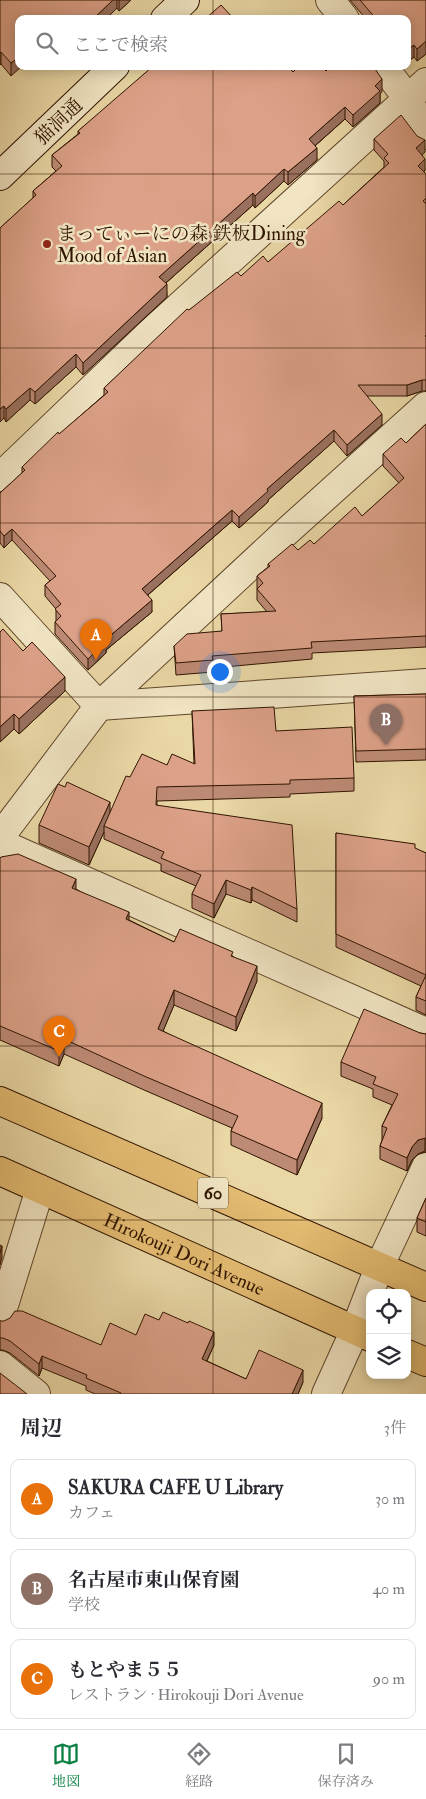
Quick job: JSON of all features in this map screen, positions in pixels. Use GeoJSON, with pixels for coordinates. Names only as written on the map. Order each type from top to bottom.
{"type":"FeatureCollection","features":[{"type":"Feature","properties":{"kind":"main road","name":"60"},"geometry":{"type":"LineString","coordinates":[[0,1102],[426,1286]]}},
{"type":"Feature","properties":{"kind":"main road","name":"Hirokouji Dori Avenue"},"geometry":{"type":"LineString","coordinates":[[0,1171],[362,1334]]}},
{"type":"Feature","properties":{"kind":"main road"},"geometry":{"type":"LineString","coordinates":[[411,1356],[426,1362]]}},
{"type":"Feature","properties":{"kind":"street"},"geometry":{"type":"LineString","coordinates":[[169,15],[185,0]]}},
{"type":"Feature","properties":{"kind":"street"},"geometry":{"type":"LineString","coordinates":[[330,0],[342,15]]}},
{"type":"Feature","properties":{"kind":"street","name":"猫洞通"},"geometry":{"type":"LineString","coordinates":[[0,176],[111,70]]}},
{"type":"Feature","properties":{"kind":"street"},"geometry":{"type":"LineString","coordinates":[[388,70],[417,91],[426,135]]}},
{"type":"Feature","properties":{"kind":"street"},"geometry":{"type":"LineString","coordinates":[[0,477],[151,332],[417,91]]}},
{"type":"Feature","properties":{"kind":"street"},"geometry":{"type":"LineString","coordinates":[[0,837],[99,706],[277,540],[426,406]]}},
{"type":"Feature","properties":{"kind":"street"},"geometry":{"type":"LineString","coordinates":[[0,597],[99,706]]}},
{"type":"Feature","properties":{"kind":"street"},"geometry":{"type":"LineString","coordinates":[[99,706],[426,683]]}},
{"type":"Feature","properties":{"kind":"street"},"geometry":{"type":"LineString","coordinates":[[0,843],[426,1032]]}},
{"type":"Feature","properties":{"kind":"street"},"geometry":{"type":"LineString","coordinates":[[326,1394],[362,1334],[380,1265],[426,1167]]}},
{"type":"Feature","properties":{"kind":"street"},"geometry":{"type":"LineString","coordinates":[[0,1318],[40,1189]]}},
{"type":"Feature","properties":{"kind":"street"},"geometry":{"type":"LineString","coordinates":[[0,1365],[36,1394]]}},
{"type":"Feature","properties":{"kind":"building"},"geometry":{"type":"Polygon","coordinates":[[[0,0],[113,0],[97,15],[15,15],[15,60],[11,63],[0,53],[0,0]]]}},
{"type":"Feature","properties":{"kind":"building"},"geometry":{"type":"Polygon","coordinates":[[[360,0],[426,0],[426,41],[417,49],[414,45],[411,47],[411,15],[373,15],[360,0]]]}},
{"type":"Feature","properties":{"kind":"building"},"geometry":{"type":"Polygon","coordinates":[[[221,5],[230,15],[210,15],[221,5]]]}},
{"type":"Feature","properties":{"kind":"building"},"geometry":{"type":"Polygon","coordinates":[[[149,70],[291,70],[293,72],[295,70],[376,70],[382,79],[375,86],[380,91],[353,115],[345,107],[309,139],[317,148],[288,172],[284,169],[255,196],[253,193],[159,277],[167,284],[83,363],[76,354],[35,392],[30,388],[6,409],[4,406],[0,409],[0,228],[36,195],[33,191],[62,166],[52,155],[80,133],[78,131],[149,70]]]}},
{"type":"Feature","properties":{"kind":"building"},"geometry":{"type":"Polygon","coordinates":[[[401,115],[417,136],[425,140],[416,148],[425,159],[418,166],[426,174],[426,198],[423,201],[426,204],[426,380],[407,385],[358,385],[382,414],[347,445],[334,430],[267,489],[268,491],[239,517],[232,510],[142,589],[152,600],[104,641],[106,641],[88,659],[55,622],[61,616],[55,609],[61,604],[45,585],[56,576],[12,529],[4,536],[0,531],[0,493],[25,470],[22,467],[58,432],[59,434],[108,392],[104,388],[187,309],[189,310],[237,272],[241,276],[263,256],[268,262],[339,201],[343,205],[389,163],[384,158],[388,154],[374,139],[401,115]]]}},
{"type":"Feature","properties":{"kind":"building"},"geometry":{"type":"Polygon","coordinates":[[[426,424],[426,636],[311,642],[312,648],[212,656],[213,660],[176,663],[174,646],[187,634],[222,631],[221,614],[276,611],[257,589],[263,583],[257,576],[292,544],[298,550],[310,540],[314,544],[355,507],[362,516],[404,478],[383,454],[401,438],[406,443],[426,424]]]}},
{"type":"Feature","properties":{"kind":"building"},"geometry":{"type":"Polygon","coordinates":[[[3,629],[23,651],[32,642],[65,677],[19,719],[14,714],[0,727],[0,632],[3,629]]]}},
{"type":"Feature","properties":{"kind":"building"},"geometry":{"type":"Polygon","coordinates":[[[426,694],[426,749],[356,751],[354,696],[426,694]]]}},
{"type":"Feature","properties":{"kind":"building"},"geometry":{"type":"Polygon","coordinates":[[[274,707],[276,731],[352,727],[354,778],[290,780],[290,784],[157,787],[156,805],[292,825],[297,909],[252,887],[251,890],[226,880],[214,904],[192,894],[201,875],[161,858],[164,852],[104,826],[126,776],[130,777],[142,754],[167,765],[172,754],[195,764],[192,711],[274,707]]]}},
{"type":"Feature","properties":{"kind":"building"},"geometry":{"type":"Polygon","coordinates":[[[67,782],[110,802],[89,847],[39,825],[58,784],[65,787],[67,782]]]}},
{"type":"Feature","properties":{"kind":"building"},"geometry":{"type":"Polygon","coordinates":[[[336,833],[415,844],[415,848],[426,853],[426,975],[336,934],[336,833]]]}},
{"type":"Feature","properties":{"kind":"building"},"geometry":{"type":"Polygon","coordinates":[[[18,854],[76,879],[72,888],[129,912],[126,919],[174,942],[180,929],[233,952],[231,956],[257,966],[236,1017],[174,990],[158,1029],[322,1103],[297,1160],[231,1131],[238,1116],[64,1039],[59,1051],[0,1026],[0,858],[18,854]]]}},
{"type":"Feature","properties":{"kind":"building"},"geometry":{"type":"Polygon","coordinates":[[[426,975],[426,1001],[416,997],[426,975]]]}},
{"type":"Feature","properties":{"kind":"building"},"geometry":{"type":"Polygon","coordinates":[[[364,1009],[426,1034],[426,1138],[418,1140],[407,1158],[380,1146],[387,1128],[382,1126],[398,1094],[373,1084],[376,1077],[341,1062],[364,1009]]]}},
{"type":"Feature","properties":{"kind":"building"},"geometry":{"type":"Polygon","coordinates":[[[426,1198],[426,1222],[417,1218],[426,1198]]]}},
{"type":"Feature","properties":{"kind":"building"},"geometry":{"type":"Polygon","coordinates":[[[15,1311],[22,1311],[101,1345],[110,1323],[136,1335],[145,1314],[159,1320],[163,1312],[214,1332],[202,1359],[246,1379],[259,1350],[303,1370],[292,1394],[121,1394],[86,1378],[87,1375],[42,1356],[39,1364],[10,1341],[0,1338],[0,1321],[10,1318],[15,1311]]]}},
{"type":"Feature","properties":{"kind":"building"},"geometry":{"type":"Polygon","coordinates":[[[0,1373],[27,1394],[0,1394],[0,1373]]]}},
{"type":"Feature","properties":{"kind":"place","name":"まってぃーにの森 鉄板Dining Mood of Asian"},"geometry":{"type":"Point","coordinates":[47,244]}},
{"type":"Feature","properties":{"kind":"place","name":"SAKURA CAFE U Library"},"geometry":{"type":"Point","coordinates":[96,660]}},
{"type":"Feature","properties":{"kind":"place","name":"名古屋市東山保育園"},"geometry":{"type":"Point","coordinates":[386,745]}},
{"type":"Feature","properties":{"kind":"place","name":"もとやま５５"},"geometry":{"type":"Point","coordinates":[59,1057]}}]}
